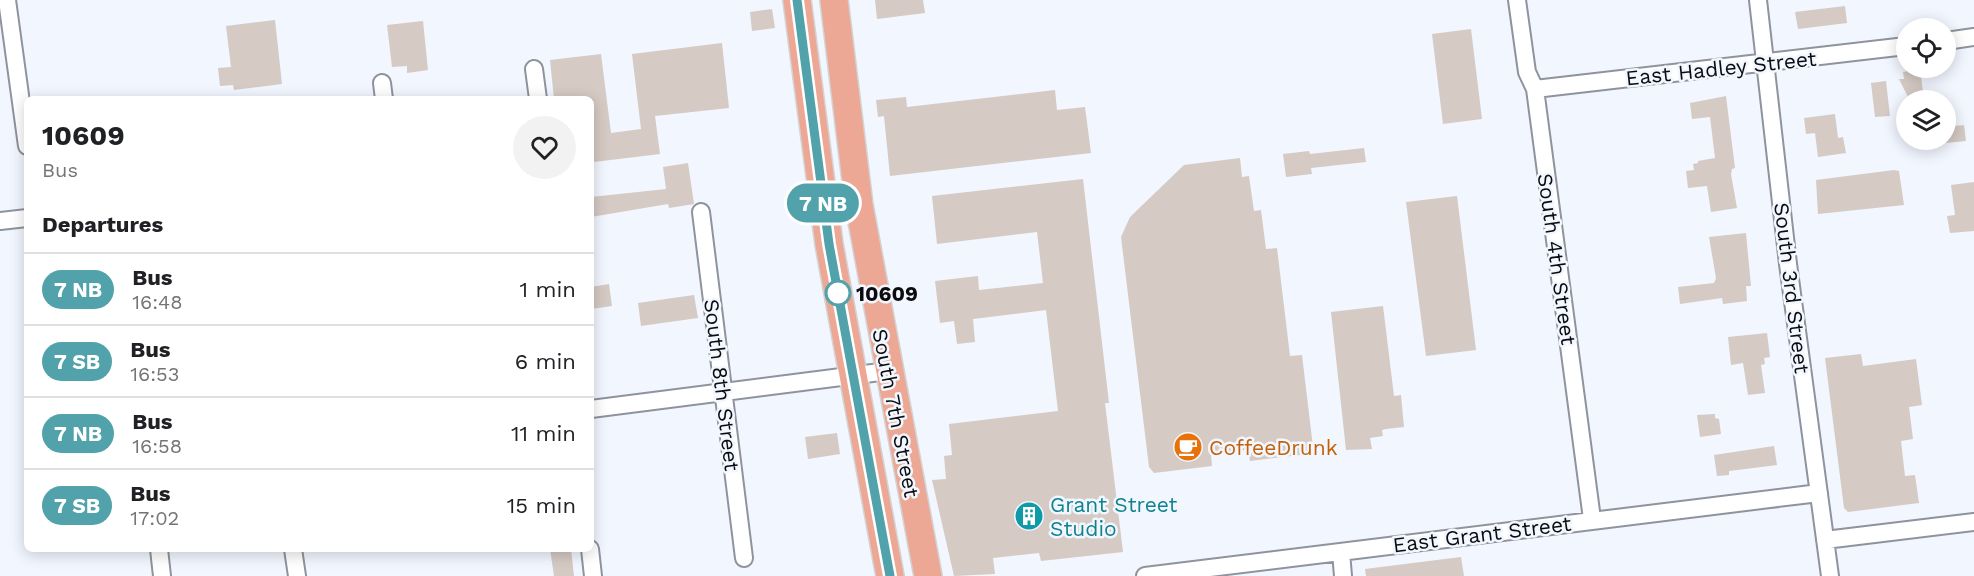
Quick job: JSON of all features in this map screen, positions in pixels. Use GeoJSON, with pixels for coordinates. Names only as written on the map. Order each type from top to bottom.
{"type":"FeatureCollection","features":[{"type":"Feature","properties":{"kind":"main road","name":"South 7th Street"},"geometry":{"type":"LineString","coordinates":[[797,0],[829,244],[890,576]]}},
{"type":"Feature","properties":{"kind":"main road","name":"South 7th Street"},"geometry":{"type":"LineString","coordinates":[[834,0],[859,205],[888,371],[928,576]]}},
{"type":"Feature","properties":{"kind":"main road"},"geometry":{"type":"LineString","coordinates":[[808,96],[845,92]]}},
{"type":"Feature","properties":{"kind":"street"},"geometry":{"type":"LineString","coordinates":[[7,0],[24,124]]}},
{"type":"Feature","properties":{"kind":"street","name":"South 4th Street"},"geometry":{"type":"LineString","coordinates":[[1517,0],[1527,72],[1535,89],[1592,519]]}},
{"type":"Feature","properties":{"kind":"street","name":"South 3rd Street"},"geometry":{"type":"LineString","coordinates":[[1758,0],[1764,64],[1830,576]]}},
{"type":"Feature","properties":{"kind":"street"},"geometry":{"type":"LineString","coordinates":[[1956,40],[1974,37]]}},
{"type":"Feature","properties":{"kind":"street","name":"East Hadley Street"},"geometry":{"type":"LineString","coordinates":[[1535,89],[1896,47]]}},
{"type":"Feature","properties":{"kind":"street"},"geometry":{"type":"LineString","coordinates":[[534,69],[538,96]]}},
{"type":"Feature","properties":{"kind":"street","name":"South 8th Street"},"geometry":{"type":"LineString","coordinates":[[701,212],[744,558]]}},
{"type":"Feature","properties":{"kind":"street"},"geometry":{"type":"LineString","coordinates":[[0,221],[24,218]]}},
{"type":"Feature","properties":{"kind":"street"},"geometry":{"type":"LineString","coordinates":[[594,409],[888,371]]}},
{"type":"Feature","properties":{"kind":"street","name":"East Grant Street"},"geometry":{"type":"LineString","coordinates":[[1145,576],[1592,519],[1819,493]]}},
{"type":"Feature","properties":{"kind":"street"},"geometry":{"type":"LineString","coordinates":[[1825,540],[1974,522]]}},
{"type":"Feature","properties":{"kind":"street"},"geometry":{"type":"LineString","coordinates":[[159,552],[162,576]]}},
{"type":"Feature","properties":{"kind":"street"},"geometry":{"type":"LineString","coordinates":[[294,552],[297,576]]}},
{"type":"Feature","properties":{"kind":"street"},"geometry":{"type":"LineString","coordinates":[[590,552],[593,576]]}},
{"type":"Feature","properties":{"kind":"street"},"geometry":{"type":"LineString","coordinates":[[1341,552],[1343,576]]}},
{"type":"Feature","properties":{"kind":"building"},"geometry":{"type":"Polygon","coordinates":[[[875,0],[923,0],[925,13],[877,19],[875,0]]]}},
{"type":"Feature","properties":{"kind":"building"},"geometry":{"type":"Polygon","coordinates":[[[1845,6],[1847,23],[1798,29],[1795,12],[1845,6]]]}},
{"type":"Feature","properties":{"kind":"building"},"geometry":{"type":"Polygon","coordinates":[[[772,9],[775,28],[752,31],[750,12],[772,9]]]}},
{"type":"Feature","properties":{"kind":"building"},"geometry":{"type":"Polygon","coordinates":[[[275,20],[282,84],[234,90],[233,85],[220,86],[218,68],[231,67],[226,26],[275,20]]]}},
{"type":"Feature","properties":{"kind":"building"},"geometry":{"type":"Polygon","coordinates":[[[423,21],[428,70],[407,73],[407,66],[392,67],[387,25],[423,21]]]}},
{"type":"Feature","properties":{"kind":"building"},"geometry":{"type":"Polygon","coordinates":[[[1471,29],[1482,119],[1443,124],[1432,34],[1471,29]]]}},
{"type":"Feature","properties":{"kind":"building"},"geometry":{"type":"Polygon","coordinates":[[[722,43],[729,108],[655,116],[660,154],[594,162],[594,96],[554,96],[550,60],[601,54],[611,133],[641,129],[632,54],[722,43]]]}},
{"type":"Feature","properties":{"kind":"building"},"geometry":{"type":"Polygon","coordinates":[[[1921,78],[1923,90],[1904,90],[1899,79],[1921,78]]]}},
{"type":"Feature","properties":{"kind":"building"},"geometry":{"type":"Polygon","coordinates":[[[1886,81],[1890,116],[1875,117],[1871,83],[1886,81]]]}},
{"type":"Feature","properties":{"kind":"building"},"geometry":{"type":"Polygon","coordinates":[[[1055,90],[1057,110],[1085,107],[1091,153],[890,176],[884,116],[878,117],[876,100],[906,97],[907,107],[1055,90]]]}},
{"type":"Feature","properties":{"kind":"building"},"geometry":{"type":"Polygon","coordinates":[[[1726,96],[1735,168],[1732,169],[1731,174],[1737,208],[1711,212],[1707,186],[1688,188],[1686,171],[1694,170],[1693,164],[1698,161],[1715,158],[1710,117],[1692,119],[1690,103],[1726,96]]]}},
{"type":"Feature","properties":{"kind":"building"},"geometry":{"type":"Polygon","coordinates":[[[1835,114],[1838,138],[1843,137],[1846,153],[1818,157],[1815,133],[1806,134],[1804,118],[1835,114]]]}},
{"type":"Feature","properties":{"kind":"building"},"geometry":{"type":"Polygon","coordinates":[[[1964,125],[1966,141],[1956,142],[1956,126],[1964,125]]]}},
{"type":"Feature","properties":{"kind":"building"},"geometry":{"type":"Polygon","coordinates":[[[1364,148],[1366,162],[1311,168],[1312,174],[1286,177],[1283,154],[1309,151],[1310,154],[1364,148]]]}},
{"type":"Feature","properties":{"kind":"building"},"geometry":{"type":"Polygon","coordinates":[[[1240,158],[1242,177],[1249,176],[1254,211],[1261,210],[1266,249],[1277,248],[1290,356],[1302,355],[1313,447],[1308,454],[1250,461],[1248,450],[1211,454],[1212,466],[1154,473],[1149,467],[1121,237],[1130,217],[1184,165],[1240,158]]]}},
{"type":"Feature","properties":{"kind":"building"},"geometry":{"type":"Polygon","coordinates":[[[688,163],[694,204],[669,208],[668,204],[594,216],[594,197],[666,189],[663,167],[688,163]]]}},
{"type":"Feature","properties":{"kind":"building"},"geometry":{"type":"Polygon","coordinates":[[[1899,171],[1904,205],[1818,214],[1816,180],[1899,171]]]}},
{"type":"Feature","properties":{"kind":"building"},"geometry":{"type":"Polygon","coordinates":[[[1083,179],[1109,403],[1105,403],[1123,552],[1041,561],[1039,553],[993,558],[995,574],[954,576],[932,480],[946,479],[944,456],[952,455],[949,424],[1058,411],[1046,310],[973,319],[975,342],[957,344],[954,321],[940,323],[935,281],[978,276],[979,290],[1043,283],[1037,232],[937,244],[932,196],[1083,179]]]}},
{"type":"Feature","properties":{"kind":"building"},"geometry":{"type":"Polygon","coordinates":[[[1974,182],[1974,231],[1950,233],[1947,216],[1955,215],[1951,185],[1974,182]]]}},
{"type":"Feature","properties":{"kind":"building"},"geometry":{"type":"Polygon","coordinates":[[[1457,196],[1476,350],[1426,356],[1406,202],[1457,196]]]}},
{"type":"Feature","properties":{"kind":"building"},"geometry":{"type":"Polygon","coordinates":[[[1746,233],[1751,286],[1746,286],[1747,301],[1723,304],[1722,298],[1680,304],[1678,287],[1714,283],[1716,278],[1709,237],[1746,233]]]}},
{"type":"Feature","properties":{"kind":"building"},"geometry":{"type":"Polygon","coordinates":[[[609,284],[612,306],[594,309],[594,286],[609,284]]]}},
{"type":"Feature","properties":{"kind":"building"},"geometry":{"type":"Polygon","coordinates":[[[694,295],[698,318],[641,326],[638,303],[694,295]]]}},
{"type":"Feature","properties":{"kind":"building"},"geometry":{"type":"Polygon","coordinates":[[[1383,306],[1394,396],[1401,395],[1404,427],[1382,430],[1383,436],[1370,438],[1372,449],[1346,450],[1331,312],[1383,306]]]}},
{"type":"Feature","properties":{"kind":"building"},"geometry":{"type":"Polygon","coordinates":[[[1767,333],[1770,357],[1764,358],[1765,364],[1761,365],[1765,393],[1748,395],[1743,363],[1731,365],[1728,337],[1767,333]]]}},
{"type":"Feature","properties":{"kind":"building"},"geometry":{"type":"Polygon","coordinates":[[[1861,354],[1863,366],[1916,359],[1922,405],[1909,407],[1913,439],[1901,441],[1905,476],[1915,475],[1919,503],[1848,512],[1844,508],[1825,358],[1861,354]]]}},
{"type":"Feature","properties":{"kind":"building"},"geometry":{"type":"Polygon","coordinates":[[[1715,414],[1715,418],[1719,419],[1721,434],[1700,437],[1697,415],[1715,414]]]}},
{"type":"Feature","properties":{"kind":"building"},"geometry":{"type":"Polygon","coordinates":[[[837,433],[840,454],[808,459],[805,437],[837,433]]]}},
{"type":"Feature","properties":{"kind":"building"},"geometry":{"type":"Polygon","coordinates":[[[1774,446],[1777,465],[1729,471],[1729,475],[1717,476],[1714,455],[1774,446]]]}},
{"type":"Feature","properties":{"kind":"building"},"geometry":{"type":"Polygon","coordinates":[[[550,552],[571,552],[574,576],[554,576],[550,552]]]}},
{"type":"Feature","properties":{"kind":"building"},"geometry":{"type":"Polygon","coordinates":[[[1461,557],[1464,576],[1366,576],[1365,569],[1461,557]]]}},
{"type":"Feature","properties":{"kind":"bus line"},"geometry":{"type":"LineString","coordinates":[[797,0],[829,244],[855,396],[890,576]]}},
{"type":"Feature","properties":{"kind":"place","name":"10609"},"geometry":{"type":"Point","coordinates":[838,293]}},
{"type":"Feature","properties":{"kind":"place","name":"CoffeeDrunk"},"geometry":{"type":"Point","coordinates":[1188,447]}},
{"type":"Feature","properties":{"kind":"place","name":"Grant Street Studio"},"geometry":{"type":"Point","coordinates":[1029,516]}}]}
